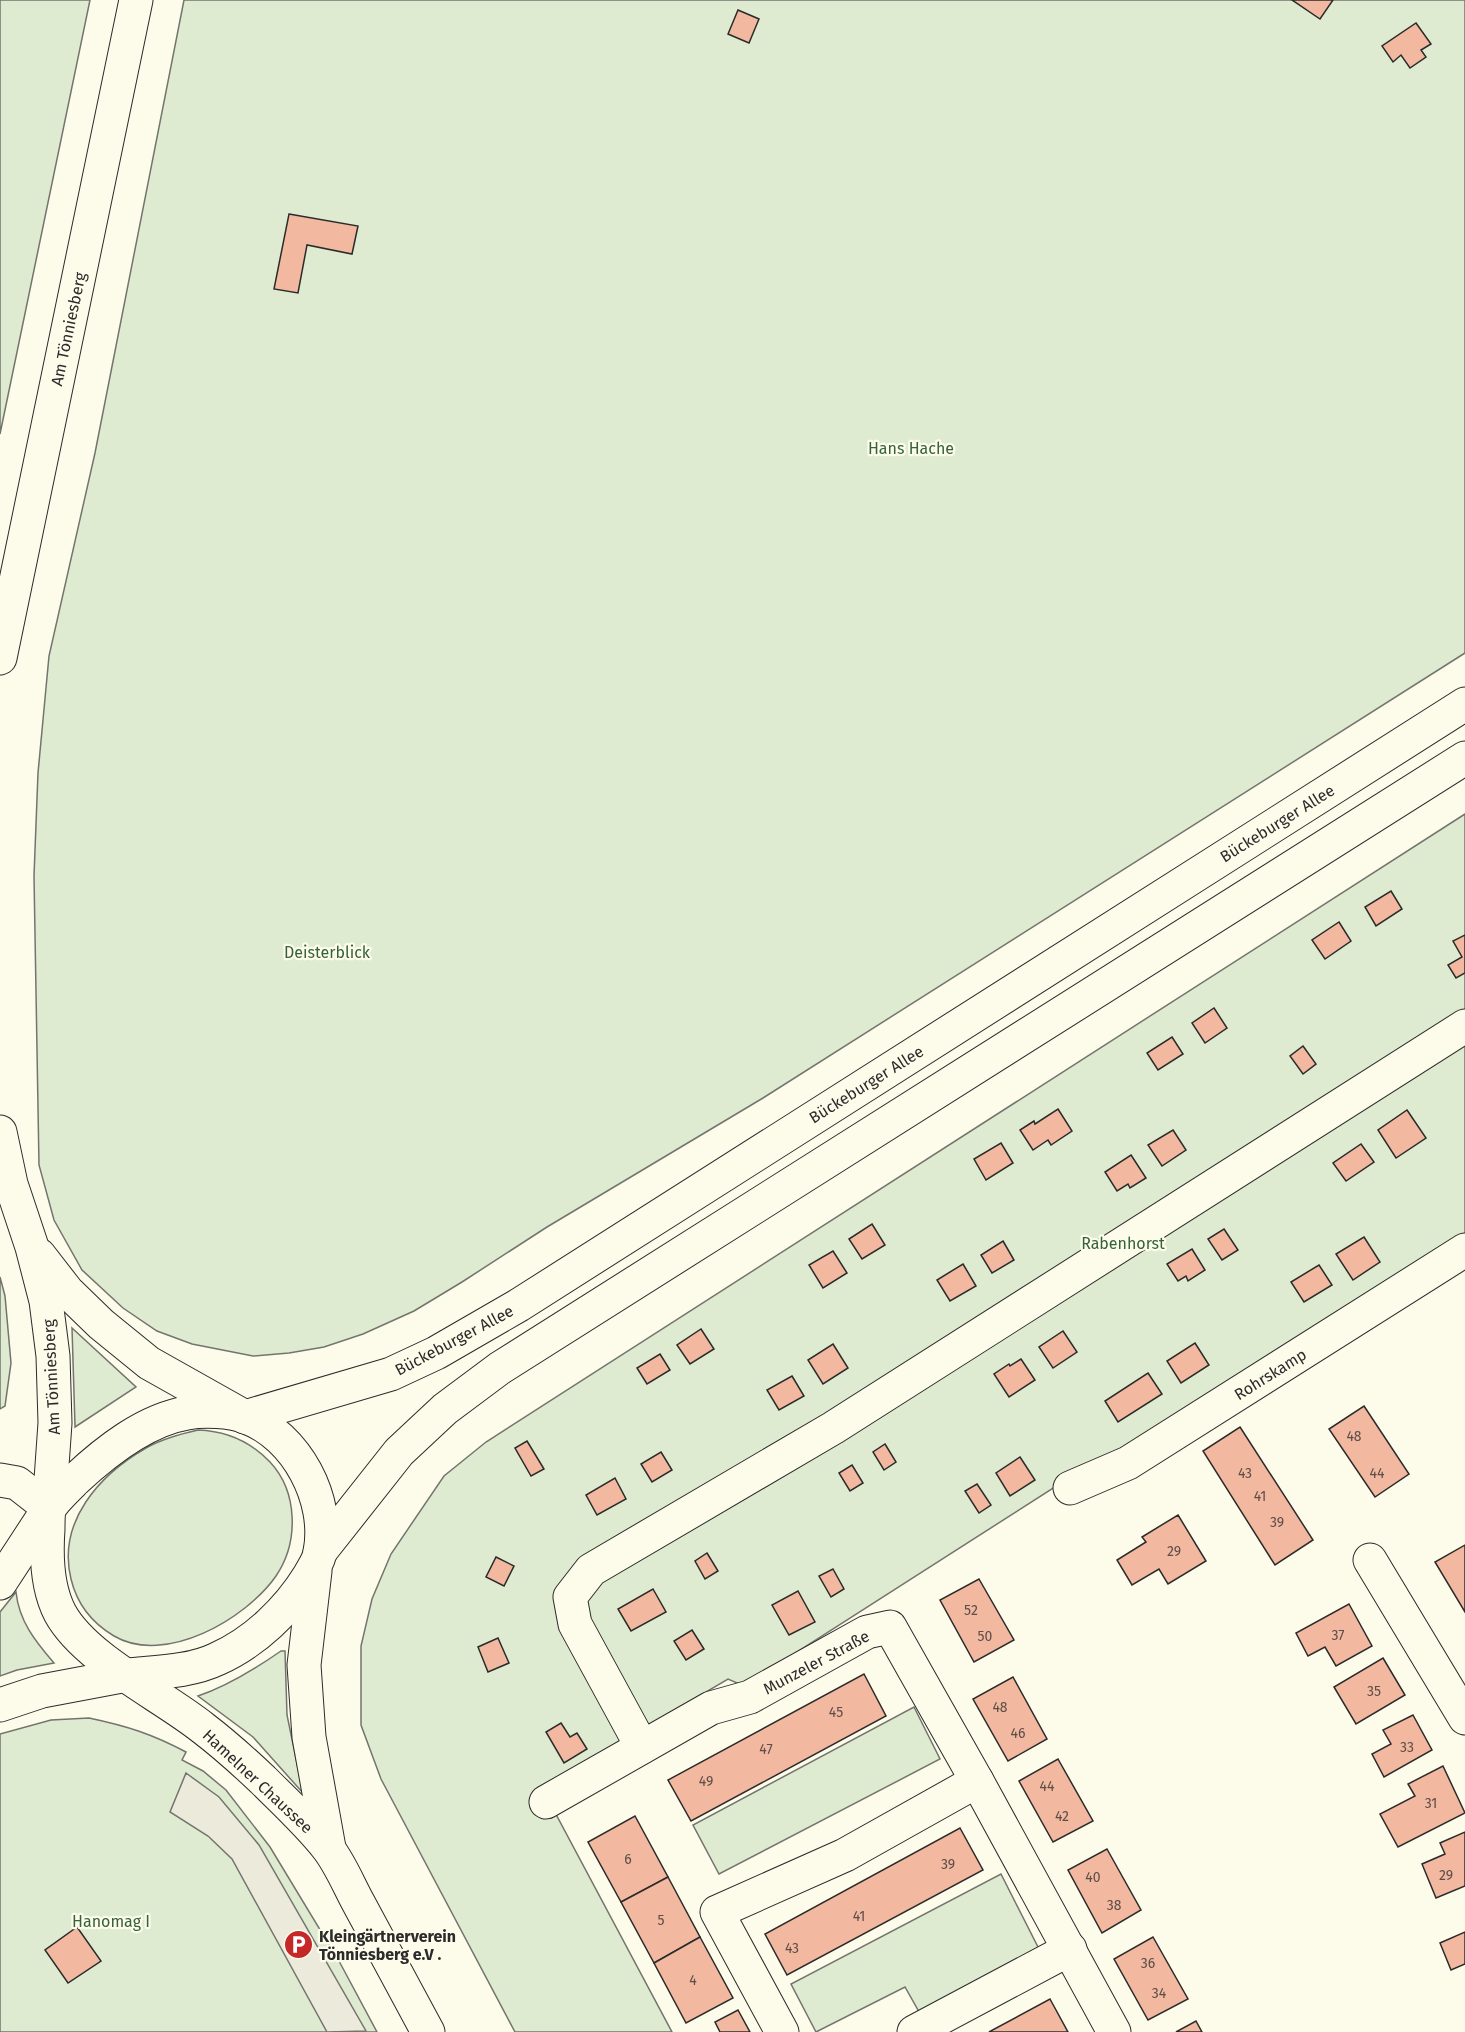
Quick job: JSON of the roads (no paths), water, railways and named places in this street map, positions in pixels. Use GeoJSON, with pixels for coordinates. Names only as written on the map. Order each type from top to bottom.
{"type":"FeatureCollection","features":[{"type":"Feature","properties":{"kind":"main road","name":"Am Tönniesberg"},"geometry":{"type":"LineString","coordinates":[[0,658],[136,0]]}},
{"type":"Feature","properties":{"kind":"main road"},"geometry":{"type":"LineString","coordinates":[[0,540],[33,494]]}},
{"type":"Feature","properties":{"kind":"main road","name":"Bückeburger Allee"},"geometry":{"type":"LineString","coordinates":[[245,1417],[391,1374],[447,1347],[529,1298],[1465,704]]}},
{"type":"Feature","properties":{"kind":"main road"},"geometry":{"type":"LineString","coordinates":[[0,1705],[42,1691],[127,1675],[187,1668],[216,1660],[251,1639],[297,1595],[318,1558],[399,1452],[445,1409],[500,1368],[1465,758]]}},
{"type":"Feature","properties":{"kind":"main road"},"geometry":{"type":"LineString","coordinates":[[546,1802],[642,1747],[575,1624],[570,1596],[591,1570],[833,1428],[1465,1026]]}},
{"type":"Feature","properties":{"kind":"main road","name":"Am Tönniesberg"},"geometry":{"type":"LineString","coordinates":[[0,1132],[11,1184],[32,1247],[46,1302],[56,1423],[46,1554],[53,1599],[71,1629],[94,1652],[127,1675]]}},
{"type":"Feature","properties":{"kind":"main road","name":"Am Tönniesberg"},"geometry":{"type":"LineString","coordinates":[[32,1247],[67,1291],[101,1324],[141,1357],[245,1417]]}},
{"type":"Feature","properties":{"kind":"main road","name":"Rohrskamp"},"geometry":{"type":"LineString","coordinates":[[1070,1488],[1128,1463],[1465,1250]]}},
{"type":"Feature","properties":{"kind":"main road"},"geometry":{"type":"LineString","coordinates":[[0,1583],[50,1508],[72,1482],[130,1437],[156,1423],[187,1413],[214,1412],[245,1417]]}},
{"type":"Feature","properties":{"kind":"main road","name":"Hamelner Chaussee"},"geometry":{"type":"LineString","coordinates":[[245,1417],[271,1431],[296,1456],[304,1468],[321,1516],[304,1665],[309,1737],[329,1848]]}},
{"type":"Feature","properties":{"kind":"main road"},"geometry":{"type":"LineString","coordinates":[[0,1480],[17,1483],[50,1508]]}},
{"type":"Feature","properties":{"kind":"main road"},"geometry":{"type":"LineString","coordinates":[[1370,1560],[1465,1718]]}},
{"type":"Feature","properties":{"kind":"main road","name":"Munzeler Straße"},"geometry":{"type":"LineString","coordinates":[[642,1747],[711,1708],[750,1697],[867,1632],[890,1627],[1114,2032]]}},
{"type":"Feature","properties":{"kind":"main road","name":"Hamelner Chaussee"},"geometry":{"type":"LineString","coordinates":[[127,1675],[203,1727],[262,1780],[329,1848],[429,2032]]}},
{"type":"Feature","properties":{"kind":"main road"},"geometry":{"type":"LineString","coordinates":[[782,2032],[717,1912],[845,1855],[977,1781]]}},
{"type":"Feature","properties":{"kind":"main road"},"geometry":{"type":"LineString","coordinates":[[914,2032],[1070,1949]]}},
{"type":"Feature","properties":{"kind":"place","name":"Kleingärtnerverein Tönniesberg e.V ."},"geometry":{"type":"Point","coordinates":[298,1945]}},
{"type":"Feature","properties":{"kind":"park label","name":"Hans Hache"},"geometry":{"type":"Point","coordinates":[911,448]}},
{"type":"Feature","properties":{"kind":"park label","name":"Deisterblick"},"geometry":{"type":"Point","coordinates":[327,952]}},
{"type":"Feature","properties":{"kind":"park label","name":"Rabenhorst"},"geometry":{"type":"Point","coordinates":[1123,1243]}},
{"type":"Feature","properties":{"kind":"park label","name":"Hanomag I"},"geometry":{"type":"Point","coordinates":[111,1921]}}]}
